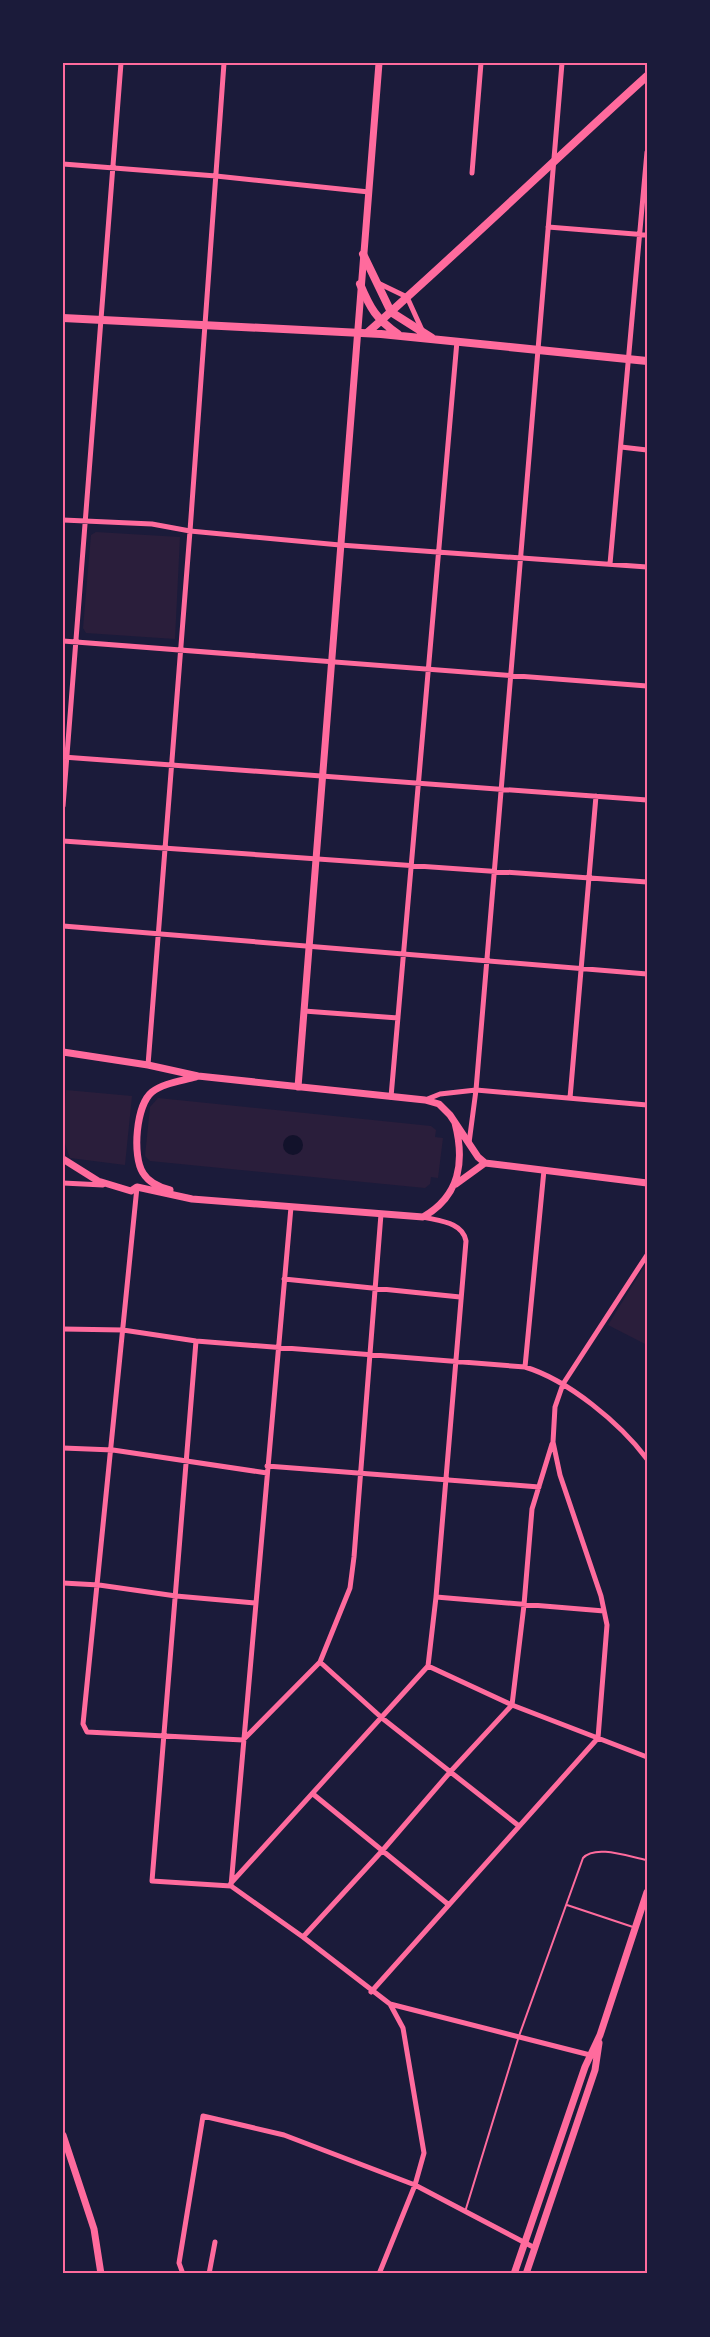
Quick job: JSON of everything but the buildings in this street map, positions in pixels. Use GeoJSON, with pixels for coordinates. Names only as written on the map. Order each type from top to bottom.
{"type":"FeatureCollection","features":[{"type":"Feature","properties":{"kind":"main road"},"geometry":{"type":"LineString","coordinates":[[368,333],[463,248],[554,159],[647,76]]}},
{"type":"Feature","properties":{"kind":"main road"},"geometry":{"type":"LineString","coordinates":[[363,254],[391,312],[434,339]]}},
{"type":"Feature","properties":{"kind":"main road"},"geometry":{"type":"LineString","coordinates":[[360,284],[370,308],[380,322],[401,336]]}},
{"type":"Feature","properties":{"kind":"main road"},"geometry":{"type":"LineString","coordinates":[[63,318],[368,333],[647,362]]}},
{"type":"Feature","properties":{"kind":"street"},"geometry":{"type":"LineString","coordinates":[[63,806],[65,757],[121,63]]}},
{"type":"Feature","properties":{"kind":"street"},"geometry":{"type":"LineString","coordinates":[[148,1065],[224,63]]}},
{"type":"Feature","properties":{"kind":"street"},"geometry":{"type":"LineString","coordinates":[[298,1087],[379,63]]}},
{"type":"Feature","properties":{"kind":"street"},"geometry":{"type":"LineString","coordinates":[[472,173],[481,63]]}},
{"type":"Feature","properties":{"kind":"street"},"geometry":{"type":"LineString","coordinates":[[469,1144],[476,1090],[495,871],[562,63]]}},
{"type":"Feature","properties":{"kind":"street"},"geometry":{"type":"LineString","coordinates":[[610,564],[647,152]]}},
{"type":"Feature","properties":{"kind":"street"},"geometry":{"type":"LineString","coordinates":[[63,164],[216,176],[369,192]]}},
{"type":"Feature","properties":{"kind":"street"},"geometry":{"type":"LineString","coordinates":[[548,227],[647,235]]}},
{"type":"Feature","properties":{"kind":"street"},"geometry":{"type":"LineString","coordinates":[[377,282],[407,297],[423,332]]}},
{"type":"Feature","properties":{"kind":"street"},"geometry":{"type":"LineString","coordinates":[[391,1096],[457,341]]}},
{"type":"Feature","properties":{"kind":"street"},"geometry":{"type":"LineString","coordinates":[[621,447],[647,450]]}},
{"type":"Feature","properties":{"kind":"street"},"geometry":{"type":"LineString","coordinates":[[63,520],[152,524],[190,531],[340,545],[647,567]]}},
{"type":"Feature","properties":{"kind":"street"},"geometry":{"type":"LineString","coordinates":[[63,641],[647,686]]}},
{"type":"Feature","properties":{"kind":"street"},"geometry":{"type":"LineString","coordinates":[[65,757],[647,800]]}},
{"type":"Feature","properties":{"kind":"street"},"geometry":{"type":"LineString","coordinates":[[570,1098],[596,796]]}},
{"type":"Feature","properties":{"kind":"street"},"geometry":{"type":"LineString","coordinates":[[63,841],[647,882]]}},
{"type":"Feature","properties":{"kind":"street"},"geometry":{"type":"LineString","coordinates":[[63,926],[647,974]]}},
{"type":"Feature","properties":{"kind":"street"},"geometry":{"type":"LineString","coordinates":[[304,1011],[398,1018]]}},
{"type":"Feature","properties":{"kind":"street"},"geometry":{"type":"LineString","coordinates":[[63,1052],[148,1065],[198,1076],[425,1100],[444,1107],[478,1157],[485,1163],[647,1183]]}},
{"type":"Feature","properties":{"kind":"street"},"geometry":{"type":"LineString","coordinates":[[192,1199],[150,1182],[139,1165],[136,1148],[140,1114],[150,1093],[159,1087],[198,1076]]}},
{"type":"Feature","properties":{"kind":"street"},"geometry":{"type":"LineString","coordinates":[[425,1100],[440,1094],[476,1090],[647,1105]]}},
{"type":"Feature","properties":{"kind":"street"},"geometry":{"type":"LineString","coordinates":[[455,1123],[460,1146],[456,1184]]}},
{"type":"Feature","properties":{"kind":"street"},"geometry":{"type":"LineString","coordinates":[[63,1159],[70,1165],[110,1185],[131,1191],[137,1187],[192,1199],[423,1217],[458,1226],[463,1231],[466,1241],[454,1361],[436,1597],[428,1666],[231,1884]]}},
{"type":"Feature","properties":{"kind":"street"},"geometry":{"type":"LineString","coordinates":[[423,1217],[436,1210],[445,1202],[456,1184],[485,1163]]}},
{"type":"Feature","properties":{"kind":"street"},"geometry":{"type":"LineString","coordinates":[[525,1367],[544,1170]]}},
{"type":"Feature","properties":{"kind":"street"},"geometry":{"type":"LineString","coordinates":[[63,1183],[110,1185]]}},
{"type":"Feature","properties":{"kind":"street"},"geometry":{"type":"LineString","coordinates":[[137,1187],[84,1726],[87,1732],[243,1740],[320,1662],[350,1588],[381,1214]]}},
{"type":"Feature","properties":{"kind":"street"},"geometry":{"type":"LineString","coordinates":[[231,1884],[291,1207]]}},
{"type":"Feature","properties":{"kind":"street"},"geometry":{"type":"LineString","coordinates":[[303,1936],[512,1705],[532,1509],[553,1442],[555,1407],[563,1384],[647,1255]]}},
{"type":"Feature","properties":{"kind":"street"},"geometry":{"type":"LineString","coordinates":[[284,1279],[460,1297]]}},
{"type":"Feature","properties":{"kind":"street"},"geometry":{"type":"LineString","coordinates":[[63,1329],[123,1330],[196,1341],[525,1367],[544,1372],[615,1423],[632,1439],[647,1459]]}},
{"type":"Feature","properties":{"kind":"street"},"geometry":{"type":"LineString","coordinates":[[196,1341],[152,1881],[231,1884],[303,1936],[371,1992],[390,2004],[594,2056]]}},
{"type":"Feature","properties":{"kind":"street"},"geometry":{"type":"LineString","coordinates":[[371,1992],[598,1738],[607,1625],[560,1475],[553,1442]]}},
{"type":"Feature","properties":{"kind":"street"},"geometry":{"type":"LineString","coordinates":[[63,1448],[112,1450],[267,1473]]}},
{"type":"Feature","properties":{"kind":"street"},"geometry":{"type":"LineString","coordinates":[[267,1466],[539,1487]]}},
{"type":"Feature","properties":{"kind":"street"},"geometry":{"type":"LineString","coordinates":[[63,1583],[255,1603]]}},
{"type":"Feature","properties":{"kind":"street"},"geometry":{"type":"LineString","coordinates":[[436,1597],[604,1611]]}},
{"type":"Feature","properties":{"kind":"street"},"geometry":{"type":"LineString","coordinates":[[320,1662],[382,1718],[519,1826]]}},
{"type":"Feature","properties":{"kind":"street"},"geometry":{"type":"LineString","coordinates":[[428,1666],[512,1705],[647,1757]]}},
{"type":"Feature","properties":{"kind":"street"},"geometry":{"type":"LineString","coordinates":[[313,1794],[449,1905]]}},
{"type":"Feature","properties":{"kind":"street"},"geometry":{"type":"LineString","coordinates":[[514,2274],[594,2056],[647,1892]]}},
{"type":"Feature","properties":{"kind":"street"},"geometry":{"type":"LineString","coordinates":[[379,2274],[415,2185],[424,2153],[403,2028],[390,2004]]}},
{"type":"Feature","properties":{"kind":"street"},"geometry":{"type":"LineString","coordinates":[[525,2274],[595,2070],[594,2056]]}},
{"type":"Feature","properties":{"kind":"street"},"geometry":{"type":"LineString","coordinates":[[183,2274],[179,2264],[203,2116],[284,2134],[415,2185],[535,2248]]}},
{"type":"Feature","properties":{"kind":"street"},"geometry":{"type":"LineString","coordinates":[[63,2135],[93,2229],[100,2274]]}},
{"type":"Feature","properties":{"kind":"street"},"geometry":{"type":"LineString","coordinates":[[209,2274],[215,2242]]}},
{"type":"Feature","properties":{"kind":"lane"},"geometry":{"type":"LineString","coordinates":[[465,2212],[519,2036],[583,1858],[597,1850],[647,1860]]}},
{"type":"Feature","properties":{"kind":"lane"},"geometry":{"type":"LineString","coordinates":[[566,1905],[635,1928]]}},
{"type":"Feature","properties":{"kind":"shaded area"},"geometry":{"type":"Polygon","coordinates":[[[96,532],[180,537],[175,639],[86,633],[83,628],[91,535],[96,532]]]}},
{"type":"Feature","properties":{"kind":"shaded area"},"geometry":{"type":"Polygon","coordinates":[[[66,1090],[132,1096],[125,1165],[70,1158],[63,1138],[66,1090]]]}},
{"type":"Feature","properties":{"kind":"shaded area"},"geometry":{"type":"Polygon","coordinates":[[[158,1098],[431,1126],[436,1130],[435,1137],[443,1138],[438,1178],[431,1177],[430,1184],[425,1188],[150,1161],[145,1156],[150,1107],[158,1098]]]}},
{"type":"Feature","properties":{"kind":"shaded area"},"geometry":{"type":"Polygon","coordinates":[[[289,1135],[297,1135],[303,1141],[303,1149],[297,1155],[289,1155],[283,1149],[283,1141],[289,1135]]]}},
{"type":"Feature","properties":{"kind":"shaded area"},"geometry":{"type":"Polygon","coordinates":[[[647,1262],[647,1345],[608,1325],[647,1262]]]}}]}
